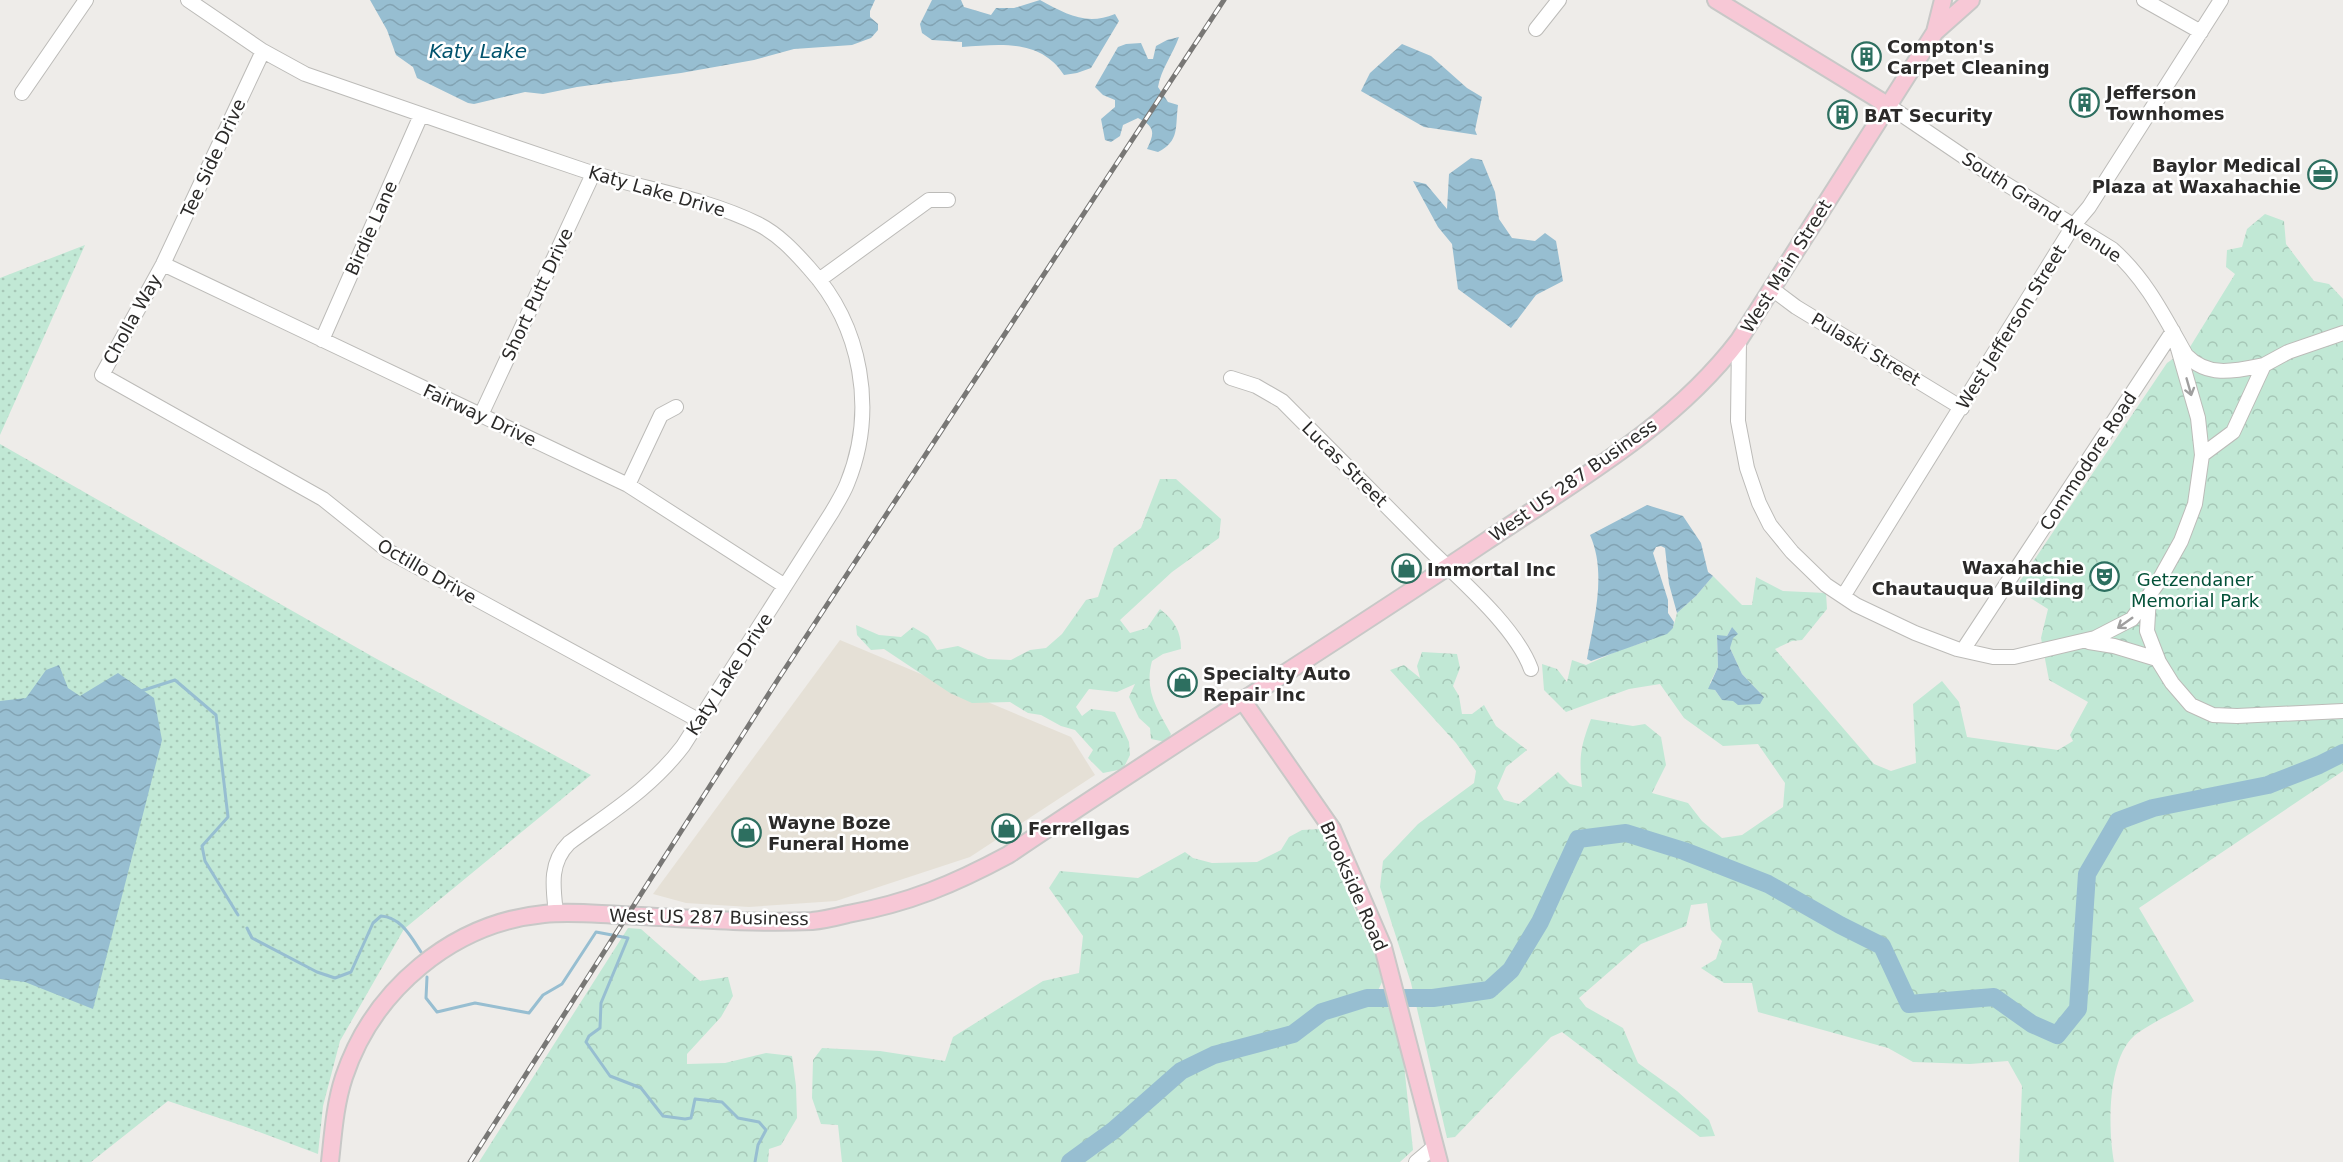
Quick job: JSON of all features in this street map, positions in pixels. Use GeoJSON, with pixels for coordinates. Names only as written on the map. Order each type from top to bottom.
{"type":"FeatureCollection","features":[{"type":"Feature","properties":{"kind":"main road"},"geometry":{"type":"LineString","coordinates":[[1716,0],[1889,105]]}},
{"type":"Feature","properties":{"kind":"main road","name":"West Main Street"},"geometry":{"type":"LineString","coordinates":[[1935,32],[1943,0]]}},
{"type":"Feature","properties":{"kind":"main road","name":"West Main Street"},"geometry":{"type":"LineString","coordinates":[[1739,340],[1935,32],[1971,0]]}},
{"type":"Feature","properties":{"kind":"main road","name":"West US 287 Business"},"geometry":{"type":"LineString","coordinates":[[330,1162],[338,1102],[351,1059],[368,1025],[395,989],[434,956],[471,933],[506,920],[556,913],[814,920],[875,909],[909,900],[959,882],[1008,855],[1448,567],[1640,438],[1710,374],[1739,340]]}},
{"type":"Feature","properties":{"kind":"main road","name":"Brookside Road"},"geometry":{"type":"LineString","coordinates":[[1243,701],[1332,829],[1376,925],[1437,1154]]}},
{"type":"Feature","properties":{"kind":"street"},"geometry":{"type":"LineString","coordinates":[[22,93],[86,0]]}},
{"type":"Feature","properties":{"kind":"street","name":"Katy Lake Drive"},"geometry":{"type":"LineString","coordinates":[[188,0],[263,51],[305,74],[592,174],[701,200],[760,225],[790,246],[831,295],[856,354],[862,384],[862,415],[857,452],[847,484],[832,512],[683,746],[665,769],[639,792],[560,851],[553,874],[556,913]]}},
{"type":"Feature","properties":{"kind":"street"},"geometry":{"type":"LineString","coordinates":[[1536,29],[1559,0]]}},
{"type":"Feature","properties":{"kind":"street"},"geometry":{"type":"LineString","coordinates":[[2144,0],[2201,32]]}},
{"type":"Feature","properties":{"kind":"street","name":"West Jefferson Street"},"geometry":{"type":"LineString","coordinates":[[1844,595],[2073,226],[2089,207],[2221,0]]}},
{"type":"Feature","properties":{"kind":"street","name":"Tee Side Drive"},"geometry":{"type":"LineString","coordinates":[[162,264],[263,51]]}},
{"type":"Feature","properties":{"kind":"street","name":"South Grand Avenue"},"geometry":{"type":"LineString","coordinates":[[1889,105],[1988,173],[2112,249],[2127,262],[2158,303],[2173,331]]}},
{"type":"Feature","properties":{"kind":"street","name":"Birdie Lane"},"geometry":{"type":"LineString","coordinates":[[322,340],[421,115]]}},
{"type":"Feature","properties":{"kind":"street","name":"Short Putt Drive"},"geometry":{"type":"LineString","coordinates":[[481,415],[592,174]]}},
{"type":"Feature","properties":{"kind":"street"},"geometry":{"type":"LineString","coordinates":[[819,280],[928,200],[948,200]]}},
{"type":"Feature","properties":{"kind":"street","name":"Fairway Drive"},"geometry":{"type":"LineString","coordinates":[[162,264],[628,485],[785,586]]}},
{"type":"Feature","properties":{"kind":"street","name":"Cholla Way"},"geometry":{"type":"LineString","coordinates":[[102,375],[162,264]]}},
{"type":"Feature","properties":{"kind":"street","name":"Pulaski Street"},"geometry":{"type":"LineString","coordinates":[[1772,289],[1796,307],[1962,408]]}},
{"type":"Feature","properties":{"kind":"street"},"geometry":{"type":"LineString","coordinates":[[2173,331],[2186,355],[2203,368],[2220,372],[2264,365],[2288,352],[2343,333]]}},
{"type":"Feature","properties":{"kind":"street"},"geometry":{"type":"LineString","coordinates":[[2084,641],[2117,628],[2132,619],[2149,596],[2181,541],[2195,504],[2202,456],[2198,418],[2173,331]]}},
{"type":"Feature","properties":{"kind":"street","name":"Commodore Road"},"geometry":{"type":"LineString","coordinates":[[1963,650],[2173,331]]}},
{"type":"Feature","properties":{"kind":"street","name":"West Main Street"},"geometry":{"type":"LineString","coordinates":[[1739,340],[1738,421],[1747,468],[1759,503],[1770,525],[1792,552],[1826,585],[1856,605],[1915,633],[1963,650],[1994,657],[2014,657],[2084,641]]}},
{"type":"Feature","properties":{"kind":"street"},"geometry":{"type":"LineString","coordinates":[[2202,456],[2233,432],[2264,365]]}},
{"type":"Feature","properties":{"kind":"street","name":"Octillo Drive"},"geometry":{"type":"LineString","coordinates":[[102,375],[323,499],[388,551],[698,720]]}},
{"type":"Feature","properties":{"kind":"street","name":"Lucas Street"},"geometry":{"type":"LineString","coordinates":[[1231,378],[1257,386],[1282,401],[1448,567],[1514,637],[1531,669]]}},
{"type":"Feature","properties":{"kind":"street"},"geometry":{"type":"LineString","coordinates":[[628,485],[661,414],[676,407]]}},
{"type":"Feature","properties":{"kind":"street"},"geometry":{"type":"LineString","coordinates":[[2149,596],[2147,631],[2157,659],[2172,683],[2191,705],[2213,715],[2343,711]]}},
{"type":"Feature","properties":{"kind":"street"},"geometry":{"type":"LineString","coordinates":[[2084,641],[2113,645],[2157,659]]}},
{"type":"Feature","properties":{"kind":"street"},"geometry":{"type":"LineString","coordinates":[[1416,1162],[1437,1154]]}},
{"type":"Feature","properties":{"kind":"shaded area"},"geometry":{"type":"Polygon","coordinates":[[[840,640],[1071,737],[1095,775],[970,857],[836,901],[749,907],[686,903],[653,894],[840,640]]]}},
{"type":"Feature","properties":{"kind":"green space","name":"Getzendaner Memorial Park"},"geometry":{"type":"Polygon","coordinates":[[[2265,214],[2284,221],[2286,244],[2314,281],[2329,284],[2343,299],[2343,771],[2139,908],[2194,1001],[2140,1031],[2125,1047],[2114,1078],[2112,1096],[2111,1132],[2114,1162],[2019,1162],[2022,1086],[2008,1061],[1970,1064],[1913,1062],[1888,1048],[1758,1012],[1752,983],[1724,983],[1701,968],[1716,959],[1722,941],[1711,930],[1707,903],[1691,905],[1686,926],[1641,944],[1579,998],[1586,1007],[1623,1028],[1638,1063],[1677,1091],[1709,1120],[1715,1136],[1700,1137],[1562,1032],[1551,1037],[1455,1137],[1447,1138],[1411,983],[1380,887],[1383,861],[1418,824],[1474,783],[1476,771],[1456,743],[1390,670],[1404,665],[1420,678],[1417,666],[1422,652],[1457,654],[1460,668],[1453,686],[1459,696],[1462,714],[1472,714],[1484,705],[1496,726],[1527,750],[1506,767],[1497,788],[1504,800],[1519,804],[1558,772],[1570,784],[1582,787],[1581,753],[1591,719],[1633,726],[1645,724],[1661,737],[1666,765],[1652,793],[1688,803],[1702,821],[1722,838],[1742,835],[1783,807],[1785,783],[1758,744],[1723,746],[1684,718],[1660,684],[1629,689],[1566,712],[1544,690],[1542,664],[1557,669],[1567,682],[1572,660],[1586,665],[1673,628],[1677,613],[1713,576],[1742,605],[1752,605],[1756,577],[1783,591],[1826,593],[1827,609],[1802,640],[1792,641],[1775,649],[1874,764],[1891,771],[1916,763],[1913,704],[1942,681],[1959,702],[1967,737],[2058,750],[2073,741],[2070,735],[2088,702],[2049,680],[2041,638],[2048,609],[2021,592],[2020,581],[2167,363],[2190,347],[2235,274],[2226,267],[2227,250],[2242,247],[2247,229],[2265,214]],[[1732,627],[1727,636],[1717,636],[1718,667],[1710,683],[1722,700],[1764,697],[1742,674],[1730,648],[1732,627]]]}},
{"type":"Feature","properties":{"kind":"green space"},"geometry":{"type":"Polygon","coordinates":[[[85,245],[0,435],[0,278],[85,245]]]}},
{"type":"Feature","properties":{"kind":"green space"},"geometry":{"type":"Polygon","coordinates":[[[0,444],[375,658],[591,775],[404,929],[340,1041],[323,1106],[318,1154],[168,1101],[91,1162],[0,1162],[0,444]]]}},
{"type":"Feature","properties":{"kind":"green space"},"geometry":{"type":"Polygon","coordinates":[[[1160,479],[1176,479],[1221,519],[1219,538],[1172,572],[1120,620],[1130,633],[1147,628],[1160,609],[1169,617],[1178,631],[1181,649],[1163,654],[1152,661],[1150,671],[1153,699],[1171,734],[1166,742],[1151,739],[1150,728],[1139,718],[1129,697],[1135,684],[1117,692],[1089,689],[1076,707],[1082,716],[1091,709],[1115,712],[1129,742],[1130,755],[1123,769],[1103,773],[1088,758],[1093,750],[1075,730],[1061,726],[1041,715],[1028,713],[1010,702],[972,703],[950,693],[884,649],[871,650],[857,635],[856,625],[879,635],[901,637],[913,627],[928,636],[937,650],[958,646],[988,659],[1011,660],[1030,650],[1046,648],[1062,634],[1086,600],[1098,597],[1114,548],[1141,528],[1160,479]]]}},
{"type":"Feature","properties":{"kind":"green space"},"geometry":{"type":"Polygon","coordinates":[[[1320,829],[1326,833],[1346,890],[1377,960],[1382,982],[1374,999],[1394,1011],[1403,1055],[1413,1150],[1400,1162],[842,1162],[838,1125],[821,1124],[812,1098],[813,1060],[822,1048],[880,1051],[945,1061],[953,1037],[1043,981],[1079,973],[1083,936],[1049,888],[1060,871],[1138,878],[1185,852],[1193,858],[1212,863],[1257,862],[1281,850],[1289,837],[1302,830],[1320,829]]]}},
{"type":"Feature","properties":{"kind":"green space"},"geometry":{"type":"Polygon","coordinates":[[[628,928],[641,929],[700,981],[728,977],[733,996],[721,1017],[687,1054],[687,1064],[725,1063],[766,1053],[792,1056],[797,1118],[781,1145],[769,1149],[768,1162],[479,1162],[628,928]]]}},
{"type":"Feature","properties":{"kind":"water","name":"Katy Lake"},"geometry":{"type":"Polygon","coordinates":[[[370,0],[875,0],[870,17],[878,24],[878,30],[871,38],[852,45],[794,49],[754,60],[681,73],[577,87],[543,94],[525,92],[474,104],[417,78],[413,67],[396,55],[387,30],[370,0]]]}},
{"type":"Feature","properties":{"kind":"water"},"geometry":{"type":"Polygon","coordinates":[[[932,0],[961,0],[964,7],[991,15],[996,8],[1014,8],[1040,0],[1076,17],[1095,19],[1115,14],[1119,21],[1091,68],[1064,75],[1055,63],[1044,55],[1019,46],[962,47],[962,42],[932,40],[922,33],[920,24],[932,0]]]}},
{"type":"Feature","properties":{"kind":"water"},"geometry":{"type":"Polygon","coordinates":[[[1179,37],[1158,87],[1168,102],[1178,105],[1175,133],[1170,143],[1158,152],[1147,149],[1152,130],[1148,124],[1138,118],[1123,125],[1120,136],[1111,142],[1105,140],[1101,119],[1115,107],[1115,100],[1103,95],[1095,87],[1118,47],[1141,43],[1148,59],[1153,59],[1156,46],[1179,37]]]}},
{"type":"Feature","properties":{"kind":"water"},"geometry":{"type":"Polygon","coordinates":[[[1402,44],[1431,56],[1467,88],[1482,97],[1475,130],[1477,135],[1424,127],[1361,91],[1370,73],[1402,44]]]}},
{"type":"Feature","properties":{"kind":"water"},"geometry":{"type":"Polygon","coordinates":[[[1471,158],[1482,160],[1495,192],[1499,219],[1512,238],[1535,241],[1545,233],[1556,241],[1563,281],[1536,295],[1511,328],[1458,289],[1452,244],[1438,227],[1413,181],[1426,184],[1447,209],[1449,174],[1471,158]]]}},
{"type":"Feature","properties":{"kind":"water"},"geometry":{"type":"Polygon","coordinates":[[[1647,505],[1683,516],[1701,543],[1708,572],[1713,576],[1677,613],[1669,584],[1665,548],[1656,547],[1653,553],[1668,600],[1668,613],[1674,622],[1673,628],[1667,634],[1591,661],[1587,659],[1598,596],[1598,565],[1590,535],[1647,505]]]}},
{"type":"Feature","properties":{"kind":"water"},"geometry":{"type":"Polygon","coordinates":[[[1732,627],[1738,634],[1733,638],[1730,648],[1742,674],[1764,697],[1760,704],[1738,705],[1733,701],[1722,700],[1715,690],[1708,689],[1718,667],[1717,635],[1727,636],[1732,627]]]}},
{"type":"Feature","properties":{"kind":"water"},"geometry":{"type":"Polygon","coordinates":[[[59,665],[68,688],[80,696],[118,673],[154,698],[162,740],[93,1009],[25,982],[0,979],[0,701],[26,698],[46,670],[59,665]]]}},
{"type":"Feature","properties":{"kind":"waterway"},"geometry":{"type":"LineString","coordinates":[[141,691],[175,680],[216,715],[228,817],[202,846],[205,861],[238,915]]}},
{"type":"Feature","properties":{"kind":"waterway"},"geometry":{"type":"LineString","coordinates":[[1070,1162],[1114,1130],[1181,1071],[1214,1055],[1293,1034],[1322,1012],[1367,998],[1433,998],[1489,990],[1511,970],[1540,922],[1578,839],[1626,833],[1684,851],[1768,884],[1882,946],[1909,1004],[1994,997],[2032,1024],[2057,1035],[2078,1009],[2087,874],[2118,821],[2153,808],[2268,785],[2343,753]]}},
{"type":"Feature","properties":{"kind":"waterway"},"geometry":{"type":"LineString","coordinates":[[247,928],[252,938],[317,972],[335,978],[351,972],[373,923],[381,916],[400,924],[421,952]]}},
{"type":"Feature","properties":{"kind":"waterway"},"geometry":{"type":"LineString","coordinates":[[427,977],[426,998],[437,1012],[475,1003],[529,1013],[543,995],[562,984],[596,932],[628,938],[601,1003],[600,1028],[589,1036],[586,1042],[610,1076],[641,1088],[663,1116],[691,1118],[695,1099],[722,1102],[738,1118],[759,1122],[766,1130],[758,1145],[755,1162]]}},
{"type":"Feature","properties":{"kind":"railway"},"geometry":{"type":"LineString","coordinates":[[470,1162],[777,681],[1224,0]]}},
{"type":"Feature","properties":{"kind":"place","name":"Compton's Carpet Cleaning"},"geometry":{"type":"Point","coordinates":[1866,56]}},
{"type":"Feature","properties":{"kind":"place","name":"Jefferson Townhomes"},"geometry":{"type":"Point","coordinates":[2085,102]}},
{"type":"Feature","properties":{"kind":"place","name":"BAT Security"},"geometry":{"type":"Point","coordinates":[1843,115]}},
{"type":"Feature","properties":{"kind":"place","name":"Baylor Medical Plaza at Waxahachie"},"geometry":{"type":"Point","coordinates":[2322,175]}},
{"type":"Feature","properties":{"kind":"place","name":"Immortal Inc"},"geometry":{"type":"Point","coordinates":[1406,569]}},
{"type":"Feature","properties":{"kind":"place","name":"Waxahachie Chautauqua Building"},"geometry":{"type":"Point","coordinates":[2105,577]}},
{"type":"Feature","properties":{"kind":"place","name":"Specialty Auto Repair Inc"},"geometry":{"type":"Point","coordinates":[1182,683]}},
{"type":"Feature","properties":{"kind":"place","name":"Ferrellgas"},"geometry":{"type":"Point","coordinates":[1007,828]}},
{"type":"Feature","properties":{"kind":"place","name":"Wayne Boze Funeral Home"},"geometry":{"type":"Point","coordinates":[747,832]}}]}
